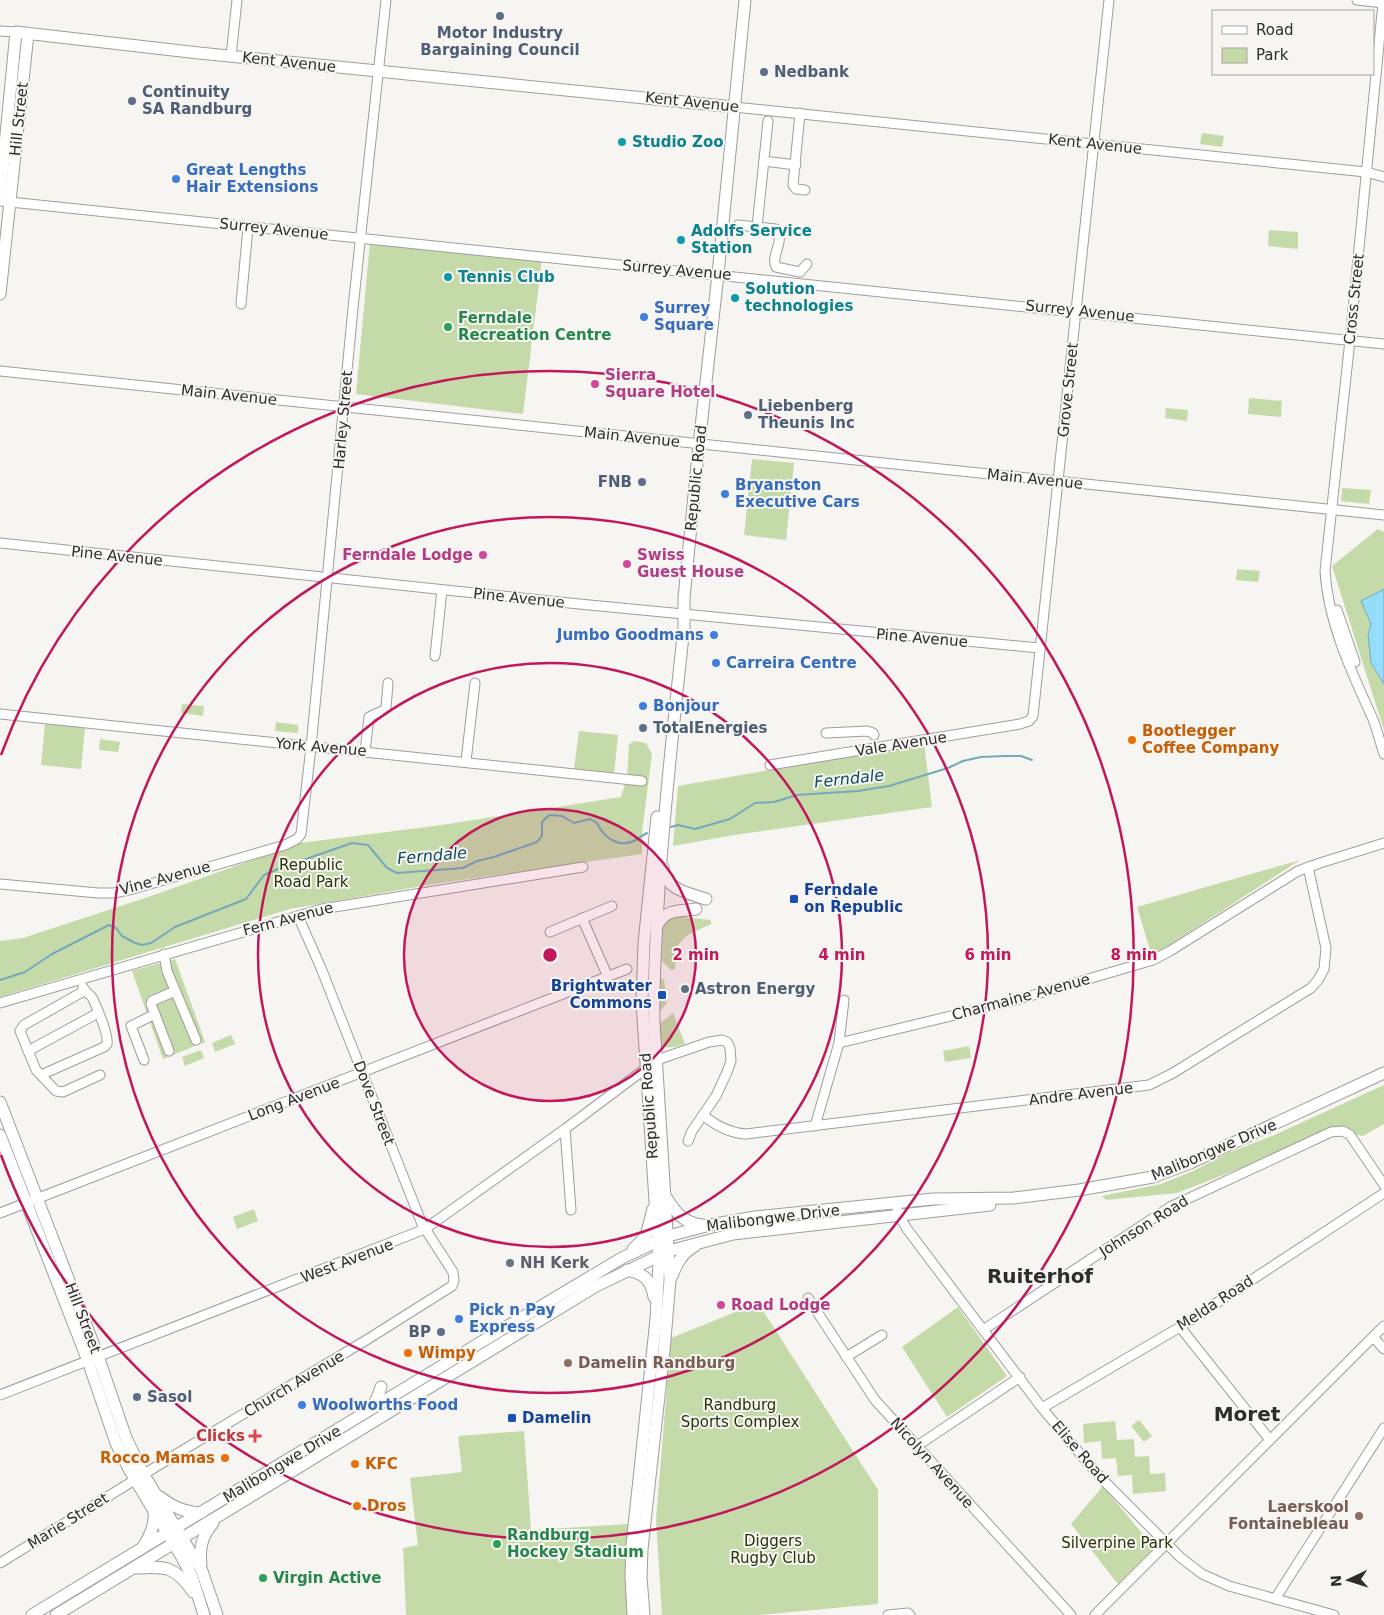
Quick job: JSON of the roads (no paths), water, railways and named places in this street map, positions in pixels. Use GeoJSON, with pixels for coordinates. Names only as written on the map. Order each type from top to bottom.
{"type":"FeatureCollection","features":[{"type":"Feature","properties":{"kind":"main road","name":"Republic Road"},"geometry":{"type":"LineString","coordinates":[[644,1615],[641,1577],[642,1549],[670,1280],[664,1253],[647,1069],[642,1002],[644,943],[684,598],[745,0]]}},
{"type":"Feature","properties":{"kind":"main road","name":"Kent Avenue"},"geometry":{"type":"LineString","coordinates":[[22,33],[734,107]]}},
{"type":"Feature","properties":{"kind":"main road","name":"Hill Street"},"geometry":{"type":"LineString","coordinates":[[0,294],[3,199],[22,33]]}},
{"type":"Feature","properties":{"kind":"main road","name":"Republic Road"},"geometry":{"type":"LineString","coordinates":[[660,1197],[654,988],[662,849],[681,613]]}},
{"type":"Feature","properties":{"kind":"main road"},"geometry":{"type":"LineString","coordinates":[[662,849],[664,873],[667,881],[677,889],[706,899]]}},
{"type":"Feature","properties":{"kind":"main road"},"geometry":{"type":"LineString","coordinates":[[657,927],[663,917],[670,912],[696,909]]}},
{"type":"Feature","properties":{"kind":"main road","name":"Malibongwe Drive"},"geometry":{"type":"LineString","coordinates":[[56,1615],[133,1568],[201,1514],[402,1390],[622,1258],[663,1238],[710,1225],[755,1217],[934,1199],[1022,1197],[1105,1187],[1152,1177],[1214,1153],[1384,1073]]}},
{"type":"Feature","properties":{"kind":"main road","name":"Malibongwe Drive"},"geometry":{"type":"LineString","coordinates":[[32,1615],[142,1548],[175,1536],[219,1516],[562,1306],[627,1270],[664,1253],[705,1241],[749,1232],[1080,1194],[1154,1180],[1191,1166],[1384,1079]]}},
{"type":"Feature","properties":{"kind":"main road","name":"Hill Street"},"geometry":{"type":"LineString","coordinates":[[0,1102],[32,1201],[93,1359],[116,1443],[139,1477],[154,1510],[175,1536]]}},
{"type":"Feature","properties":{"kind":"main road","name":"Hill Street"},"geometry":{"type":"LineString","coordinates":[[0,1135],[32,1201]]}},
{"type":"Feature","properties":{"kind":"main road"},"geometry":{"type":"LineString","coordinates":[[622,1258],[646,1236],[660,1197],[685,1221],[698,1225],[710,1225]]}},
{"type":"Feature","properties":{"kind":"main road"},"geometry":{"type":"LineString","coordinates":[[670,1280],[678,1261],[685,1253],[705,1241]]}},
{"type":"Feature","properties":{"kind":"main road","name":"Republic Road"},"geometry":{"type":"LineString","coordinates":[[633,1615],[632,1545],[664,1253]]}},
{"type":"Feature","properties":{"kind":"main road"},"geometry":{"type":"LineString","coordinates":[[627,1270],[640,1273],[650,1283],[654,1295],[656,1319]]}},
{"type":"Feature","properties":{"kind":"main road"},"geometry":{"type":"LineString","coordinates":[[370,1410],[382,1388],[402,1390]]}},
{"type":"Feature","properties":{"kind":"main road","name":"Hill Street"},"geometry":{"type":"LineString","coordinates":[[139,1477],[155,1493],[175,1536]]}},
{"type":"Feature","properties":{"kind":"main road"},"geometry":{"type":"LineString","coordinates":[[155,1493],[178,1509],[201,1514]]}},
{"type":"Feature","properties":{"kind":"main road"},"geometry":{"type":"LineString","coordinates":[[142,1548],[153,1529],[154,1510]]}},
{"type":"Feature","properties":{"kind":"main road"},"geometry":{"type":"LineString","coordinates":[[216,1615],[202,1570],[200,1547],[203,1536],[219,1516]]}},
{"type":"Feature","properties":{"kind":"main road"},"geometry":{"type":"LineString","coordinates":[[175,1536],[202,1570]]}},
{"type":"Feature","properties":{"kind":"main road"},"geometry":{"type":"LineString","coordinates":[[175,1536],[203,1610]]}},
{"type":"Feature","properties":{"kind":"main road"},"geometry":{"type":"LineString","coordinates":[[133,1568],[161,1567],[173,1571],[183,1578],[203,1610]]}},
{"type":"Feature","properties":{"kind":"street"},"geometry":{"type":"LineString","coordinates":[[231,56],[237,0]]}},
{"type":"Feature","properties":{"kind":"street","name":"Harley Street"},"geometry":{"type":"LineString","coordinates":[[297,839],[302,830],[311,747],[386,0]]}},
{"type":"Feature","properties":{"kind":"street","name":"Grove Street"},"geometry":{"type":"LineString","coordinates":[[1031,719],[1034,711],[1039,648],[1109,0]]}},
{"type":"Feature","properties":{"kind":"street"},"geometry":{"type":"LineString","coordinates":[[1357,0],[1384,3]]}},
{"type":"Feature","properties":{"kind":"street","name":"Cross Street"},"geometry":{"type":"LineString","coordinates":[[1384,3],[1325,571],[1329,595],[1334,603],[1369,703],[1384,754]]}},
{"type":"Feature","properties":{"kind":"street","name":"Kent Avenue"},"geometry":{"type":"LineString","coordinates":[[0,31],[22,33]]}},
{"type":"Feature","properties":{"kind":"street","name":"Kent Avenue"},"geometry":{"type":"LineString","coordinates":[[734,107],[1366,172],[1384,177]]}},
{"type":"Feature","properties":{"kind":"street"},"geometry":{"type":"LineString","coordinates":[[800,113],[794,185],[796,189],[805,190]]}},
{"type":"Feature","properties":{"kind":"street"},"geometry":{"type":"LineString","coordinates":[[756,227],[768,121]]}},
{"type":"Feature","properties":{"kind":"street"},"geometry":{"type":"LineString","coordinates":[[764,161],[796,165]]}},
{"type":"Feature","properties":{"kind":"street","name":"Surrey Avenue"},"geometry":{"type":"LineString","coordinates":[[3,199],[248,227],[1384,344]]}},
{"type":"Feature","properties":{"kind":"street"},"geometry":{"type":"LineString","coordinates":[[738,225],[776,229],[778,231],[780,238],[774,261],[776,267],[800,272],[806,264]]}},
{"type":"Feature","properties":{"kind":"street"},"geometry":{"type":"LineString","coordinates":[[240,304],[248,227]]}},
{"type":"Feature","properties":{"kind":"street","name":"Main Avenue"},"geometry":{"type":"LineString","coordinates":[[0,372],[1384,515]]}},
{"type":"Feature","properties":{"kind":"street","name":"Pine Avenue"},"geometry":{"type":"LineString","coordinates":[[0,543],[814,628],[1039,648]]}},
{"type":"Feature","properties":{"kind":"street"},"geometry":{"type":"LineString","coordinates":[[435,656],[442,590]]}},
{"type":"Feature","properties":{"kind":"street"},"geometry":{"type":"LineString","coordinates":[[365,752],[368,717],[386,708],[388,683]]}},
{"type":"Feature","properties":{"kind":"street"},"geometry":{"type":"LineString","coordinates":[[466,761],[475,683]]}},
{"type":"Feature","properties":{"kind":"street","name":"York Avenue"},"geometry":{"type":"LineString","coordinates":[[0,714],[311,747],[466,761],[642,781]]}},
{"type":"Feature","properties":{"kind":"street","name":"Vale Avenue"},"geometry":{"type":"LineString","coordinates":[[770,765],[874,741],[1020,724],[1031,719]]}},
{"type":"Feature","properties":{"kind":"street"},"geometry":{"type":"LineString","coordinates":[[826,732],[867,731],[873,733],[874,741]]}},
{"type":"Feature","properties":{"kind":"street","name":"Vine Avenue"},"geometry":{"type":"LineString","coordinates":[[0,884],[114,893],[276,848],[297,839]]}},
{"type":"Feature","properties":{"kind":"street","name":"Charmaine Avenue"},"geometry":{"type":"LineString","coordinates":[[839,1043],[1013,1001],[1153,960],[1308,867],[1384,843]]}},
{"type":"Feature","properties":{"kind":"street","name":"Fern Avenue"},"geometry":{"type":"LineString","coordinates":[[0,1002],[298,916],[344,905],[583,867]]}},
{"type":"Feature","properties":{"kind":"street","name":"Andre Avenue"},"geometry":{"type":"LineString","coordinates":[[703,1115],[722,1128],[746,1134],[1137,1088],[1149,1085],[1173,1074],[1311,988],[1318,980],[1325,964],[1326,948],[1308,867]]}},
{"type":"Feature","properties":{"kind":"street"},"geometry":{"type":"LineString","coordinates":[[550,932],[612,906]]}},
{"type":"Feature","properties":{"kind":"street","name":"Dove Street"},"geometry":{"type":"LineString","coordinates":[[298,916],[321,968],[416,1212],[450,1266],[454,1276],[452,1286]]}},
{"type":"Feature","properties":{"kind":"street"},"geometry":{"type":"LineString","coordinates":[[582,918],[608,977]]}},
{"type":"Feature","properties":{"kind":"street"},"geometry":{"type":"LineString","coordinates":[[164,954],[167,970],[175,992],[196,1040]]}},
{"type":"Feature","properties":{"kind":"street","name":"Long Avenue"},"geometry":{"type":"LineString","coordinates":[[0,1213],[627,969]]}},
{"type":"Feature","properties":{"kind":"street"},"geometry":{"type":"LineString","coordinates":[[41,1075],[107,1044],[106,1035],[93,998],[84,991],[80,979]]}},
{"type":"Feature","properties":{"kind":"street"},"geometry":{"type":"LineString","coordinates":[[84,991],[21,1027],[20,1031],[34,1066],[56,1091],[63,1092],[100,1075]]}},
{"type":"Feature","properties":{"kind":"street"},"geometry":{"type":"LineString","coordinates":[[169,1051],[151,1002],[175,992]]}},
{"type":"Feature","properties":{"kind":"street"},"geometry":{"type":"LineString","coordinates":[[815,1126],[839,1043],[844,1000]]}},
{"type":"Feature","properties":{"kind":"street"},"geometry":{"type":"LineString","coordinates":[[28,1051],[98,1013]]}},
{"type":"Feature","properties":{"kind":"street"},"geometry":{"type":"LineString","coordinates":[[144,1060],[131,1026],[155,1014]]}},
{"type":"Feature","properties":{"kind":"street"},"geometry":{"type":"LineString","coordinates":[[657,1060],[716,1040],[727,1042],[731,1053],[727,1072],[716,1096],[692,1131],[688,1141]]}},
{"type":"Feature","properties":{"kind":"street","name":"West Avenue"},"geometry":{"type":"LineString","coordinates":[[0,1395],[425,1229],[565,1129],[657,1060]]}},
{"type":"Feature","properties":{"kind":"street"},"geometry":{"type":"LineString","coordinates":[[565,1129],[571,1210]]}},
{"type":"Feature","properties":{"kind":"street","name":"Johnson Road"},"geometry":{"type":"LineString","coordinates":[[983,1330],[1170,1207],[1331,1132],[1343,1131],[1353,1138],[1384,1185]]}},
{"type":"Feature","properties":{"kind":"street","name":"Melda Road"},"geometry":{"type":"LineString","coordinates":[[1042,1408],[1180,1327],[1384,1193]]}},
{"type":"Feature","properties":{"kind":"street","name":"Elise Road"},"geometry":{"type":"LineString","coordinates":[[896,1202],[898,1214],[907,1229],[1042,1408],[1104,1481],[1166,1544],[1190,1566],[1211,1579],[1228,1586],[1334,1615]]}},
{"type":"Feature","properties":{"kind":"street","name":"Church Avenue"},"geometry":{"type":"LineString","coordinates":[[139,1477],[368,1340],[452,1286]]}},
{"type":"Feature","properties":{"kind":"street","name":"Nicolyn Avenue"},"geometry":{"type":"LineString","coordinates":[[808,1298],[875,1400],[1071,1615]]}},
{"type":"Feature","properties":{"kind":"street"},"geometry":{"type":"LineString","coordinates":[[1095,1615],[1384,1326]]}},
{"type":"Feature","properties":{"kind":"street"},"geometry":{"type":"LineString","coordinates":[[1180,1327],[1270,1440]]}},
{"type":"Feature","properties":{"kind":"street"},"geometry":{"type":"LineString","coordinates":[[846,1357],[882,1335]]}},
{"type":"Feature","properties":{"kind":"street"},"geometry":{"type":"LineString","coordinates":[[1373,1337],[1384,1349]]}},
{"type":"Feature","properties":{"kind":"street"},"geometry":{"type":"LineString","coordinates":[[917,1446],[1020,1377]]}},
{"type":"Feature","properties":{"kind":"street"},"geometry":{"type":"LineString","coordinates":[[1275,1599],[1384,1428]]}},
{"type":"Feature","properties":{"kind":"street","name":"Marie Street"},"geometry":{"type":"LineString","coordinates":[[0,1562],[139,1477]]}},
{"type":"Feature","properties":{"kind":"street"},"geometry":{"type":"LineString","coordinates":[[888,1615],[908,1613],[910,1615]]}},
{"type":"Feature","properties":{"kind":"water"},"geometry":{"type":"Polygon","coordinates":[[[1384,589],[1384,684],[1371,663],[1368,634],[1371,624],[1361,601],[1384,589]]]}},
{"type":"Feature","properties":{"kind":"waterway","name":"Ferndale"},"geometry":{"type":"LineString","coordinates":[[671,827],[678,825],[695,829],[730,819],[755,803],[774,802],[797,795],[858,791],[889,786],[948,768],[963,761],[981,757],[1021,756],[1032,760]]}},
{"type":"Feature","properties":{"kind":"waterway","name":"Ferndale"},"geometry":{"type":"LineString","coordinates":[[0,980],[25,972],[52,954],[109,925],[116,928],[122,936],[135,943],[142,945],[151,943],[175,927],[246,899],[264,875],[352,843],[368,845],[387,868],[397,873],[463,868],[477,861],[537,842],[542,836],[542,822],[549,815],[562,816],[574,823],[590,819],[597,823],[608,837],[618,843],[636,840],[647,833]]}},
{"type":"Feature","properties":{"kind":"place","name":"Motor Industry Bargaining Council"},"geometry":{"type":"Point","coordinates":[500,16]}},
{"type":"Feature","properties":{"kind":"place","name":"Nedbank"},"geometry":{"type":"Point","coordinates":[764,72]}},
{"type":"Feature","properties":{"kind":"place","name":"Continuity SA Randburg"},"geometry":{"type":"Point","coordinates":[132,101]}},
{"type":"Feature","properties":{"kind":"place","name":"Studio Zoo"},"geometry":{"type":"Point","coordinates":[622,142]}},
{"type":"Feature","properties":{"kind":"place","name":"Great Lengths Hair Extensions"},"geometry":{"type":"Point","coordinates":[176,179]}},
{"type":"Feature","properties":{"kind":"place","name":"Adolfs Service Station"},"geometry":{"type":"Point","coordinates":[681,240]}},
{"type":"Feature","properties":{"kind":"place","name":"Tennis Club"},"geometry":{"type":"Point","coordinates":[448,277]}},
{"type":"Feature","properties":{"kind":"place","name":"Solution technologies"},"geometry":{"type":"Point","coordinates":[735,298]}},
{"type":"Feature","properties":{"kind":"place","name":"Surrey Square"},"geometry":{"type":"Point","coordinates":[644,317]}},
{"type":"Feature","properties":{"kind":"place","name":"Ferndale Recreation Centre"},"geometry":{"type":"Point","coordinates":[448,327]}},
{"type":"Feature","properties":{"kind":"place","name":"Sierra Square Hotel"},"geometry":{"type":"Point","coordinates":[595,384]}},
{"type":"Feature","properties":{"kind":"place","name":"Liebenberg Theunis Inc"},"geometry":{"type":"Point","coordinates":[748,415]}},
{"type":"Feature","properties":{"kind":"place","name":"FNB"},"geometry":{"type":"Point","coordinates":[642,482]}},
{"type":"Feature","properties":{"kind":"place","name":"Bryanston Executive Cars"},"geometry":{"type":"Point","coordinates":[725,494]}},
{"type":"Feature","properties":{"kind":"place","name":"Ferndale Lodge"},"geometry":{"type":"Point","coordinates":[483,555]}},
{"type":"Feature","properties":{"kind":"place","name":"Swiss Guest House"},"geometry":{"type":"Point","coordinates":[627,564]}},
{"type":"Feature","properties":{"kind":"place","name":"Jumbo Goodmans"},"geometry":{"type":"Point","coordinates":[714,635]}},
{"type":"Feature","properties":{"kind":"place","name":"Carreira Centre"},"geometry":{"type":"Point","coordinates":[716,663]}},
{"type":"Feature","properties":{"kind":"place","name":"Bonjour"},"geometry":{"type":"Point","coordinates":[643,706]}},
{"type":"Feature","properties":{"kind":"place","name":"TotalEnergies"},"geometry":{"type":"Point","coordinates":[643,728]}},
{"type":"Feature","properties":{"kind":"place","name":"Bootlegger Coffee Company"},"geometry":{"type":"Point","coordinates":[1132,740]}},
{"type":"Feature","properties":{"kind":"place","name":"Ferndale on Republic"},"geometry":{"type":"Point","coordinates":[794,899]}},
{"type":"Feature","properties":{"kind":"place","name":"Astron Energy"},"geometry":{"type":"Point","coordinates":[685,989]}},
{"type":"Feature","properties":{"kind":"place","name":"Brightwater Commons"},"geometry":{"type":"Point","coordinates":[662,995]}},
{"type":"Feature","properties":{"kind":"place","name":"NH Kerk"},"geometry":{"type":"Point","coordinates":[510,1263]}},
{"type":"Feature","properties":{"kind":"place","name":"Road Lodge"},"geometry":{"type":"Point","coordinates":[721,1305]}},
{"type":"Feature","properties":{"kind":"place","name":"Pick n Pay Express"},"geometry":{"type":"Point","coordinates":[459,1319]}},
{"type":"Feature","properties":{"kind":"place","name":"BP"},"geometry":{"type":"Point","coordinates":[441,1332]}},
{"type":"Feature","properties":{"kind":"place","name":"Wimpy"},"geometry":{"type":"Point","coordinates":[408,1353]}},
{"type":"Feature","properties":{"kind":"place","name":"Damelin Randburg"},"geometry":{"type":"Point","coordinates":[568,1363]}},
{"type":"Feature","properties":{"kind":"place","name":"Sasol"},"geometry":{"type":"Point","coordinates":[137,1397]}},
{"type":"Feature","properties":{"kind":"place","name":"Woolworths Food"},"geometry":{"type":"Point","coordinates":[302,1405]}},
{"type":"Feature","properties":{"kind":"place","name":"Damelin"},"geometry":{"type":"Point","coordinates":[512,1418]}},
{"type":"Feature","properties":{"kind":"place","name":"Clicks"},"geometry":{"type":"Point","coordinates":[255,1436]}},
{"type":"Feature","properties":{"kind":"place","name":"Rocco Mamas"},"geometry":{"type":"Point","coordinates":[225,1458]}},
{"type":"Feature","properties":{"kind":"place","name":"KFC"},"geometry":{"type":"Point","coordinates":[355,1464]}},
{"type":"Feature","properties":{"kind":"place","name":"Dros"},"geometry":{"type":"Point","coordinates":[357,1506]}},
{"type":"Feature","properties":{"kind":"place","name":"Laerskool Fontainebleau"},"geometry":{"type":"Point","coordinates":[1359,1516]}},
{"type":"Feature","properties":{"kind":"place","name":"Randburg Hockey Stadium"},"geometry":{"type":"Point","coordinates":[497,1544]}},
{"type":"Feature","properties":{"kind":"place","name":"Virgin Active"},"geometry":{"type":"Point","coordinates":[263,1578]}},
{"type":"Feature","properties":{"kind":"district","name":"Ruiterhof"},"geometry":{"type":"Point","coordinates":[1040,1276]}},
{"type":"Feature","properties":{"kind":"district","name":"Moret"},"geometry":{"type":"Point","coordinates":[1247,1414]}},
{"type":"Feature","properties":{"kind":"park label","name":"Republic Road Park"},"geometry":{"type":"Point","coordinates":[311,874]}},
{"type":"Feature","properties":{"kind":"park label","name":"Randburg Sports Complex"},"geometry":{"type":"Point","coordinates":[740,1414]}},
{"type":"Feature","properties":{"kind":"park label","name":"Silverpine Park"},"geometry":{"type":"Point","coordinates":[1117,1543]}},
{"type":"Feature","properties":{"kind":"park label","name":"Diggers Rugby Club"},"geometry":{"type":"Point","coordinates":[773,1550]}}]}
